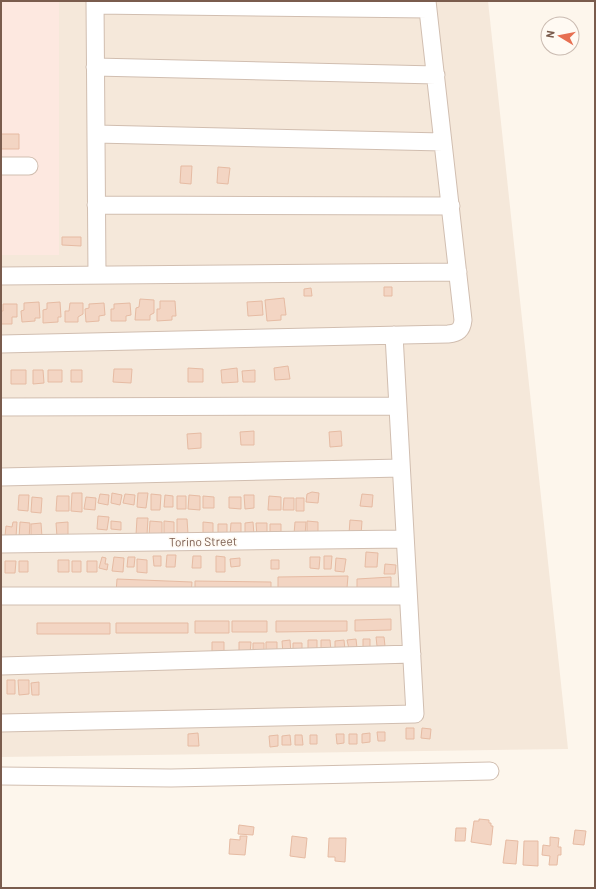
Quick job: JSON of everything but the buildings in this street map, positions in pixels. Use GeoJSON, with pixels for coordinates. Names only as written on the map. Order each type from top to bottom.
{"type":"FeatureCollection","features":[{"type":"Feature","properties":{"kind":"street"},"geometry":{"type":"LineString","coordinates":[[1,344],[455,334],[462,326],[463,320],[428,5],[95,3],[97,275]]}},
{"type":"Feature","properties":{"kind":"street"},"geometry":{"type":"LineString","coordinates":[[95,67],[436,75]]}},
{"type":"Feature","properties":{"kind":"street"},"geometry":{"type":"LineString","coordinates":[[96,134],[443,142]]}},
{"type":"Feature","properties":{"kind":"street"},"geometry":{"type":"LineString","coordinates":[[1,166],[29,166]]}},
{"type":"Feature","properties":{"kind":"street"},"geometry":{"type":"LineString","coordinates":[[96,205],[450,206]]}},
{"type":"Feature","properties":{"kind":"street"},"geometry":{"type":"LineString","coordinates":[[1,276],[458,272]]}},
{"type":"Feature","properties":{"kind":"street"},"geometry":{"type":"LineString","coordinates":[[1,723],[415,714],[394,335]]}},
{"type":"Feature","properties":{"kind":"street"},"geometry":{"type":"LineString","coordinates":[[1,407],[398,406]]}},
{"type":"Feature","properties":{"kind":"street"},"geometry":{"type":"LineString","coordinates":[[1,477],[401,468]]}},
{"type":"Feature","properties":{"kind":"street","name":"Torino Street"},"geometry":{"type":"LineString","coordinates":[[1,544],[405,539]]}},
{"type":"Feature","properties":{"kind":"street"},"geometry":{"type":"LineString","coordinates":[[1,596],[408,596]]}},
{"type":"Feature","properties":{"kind":"street"},"geometry":{"type":"LineString","coordinates":[[1,666],[412,654]]}},
{"type":"Feature","properties":{"kind":"street"},"geometry":{"type":"LineString","coordinates":[[1,776],[171,778],[490,771]]}},
{"type":"Feature","properties":{"kind":"shaded area"},"geometry":{"type":"Polygon","coordinates":[[[1,1],[59,1],[59,255],[1,255],[1,1]]]}},
{"type":"Feature","properties":{"kind":"shaded area"},"geometry":{"type":"Polygon","coordinates":[[[59,1],[488,1],[568,749],[1,757],[1,255],[59,254],[59,1]]]}}]}
